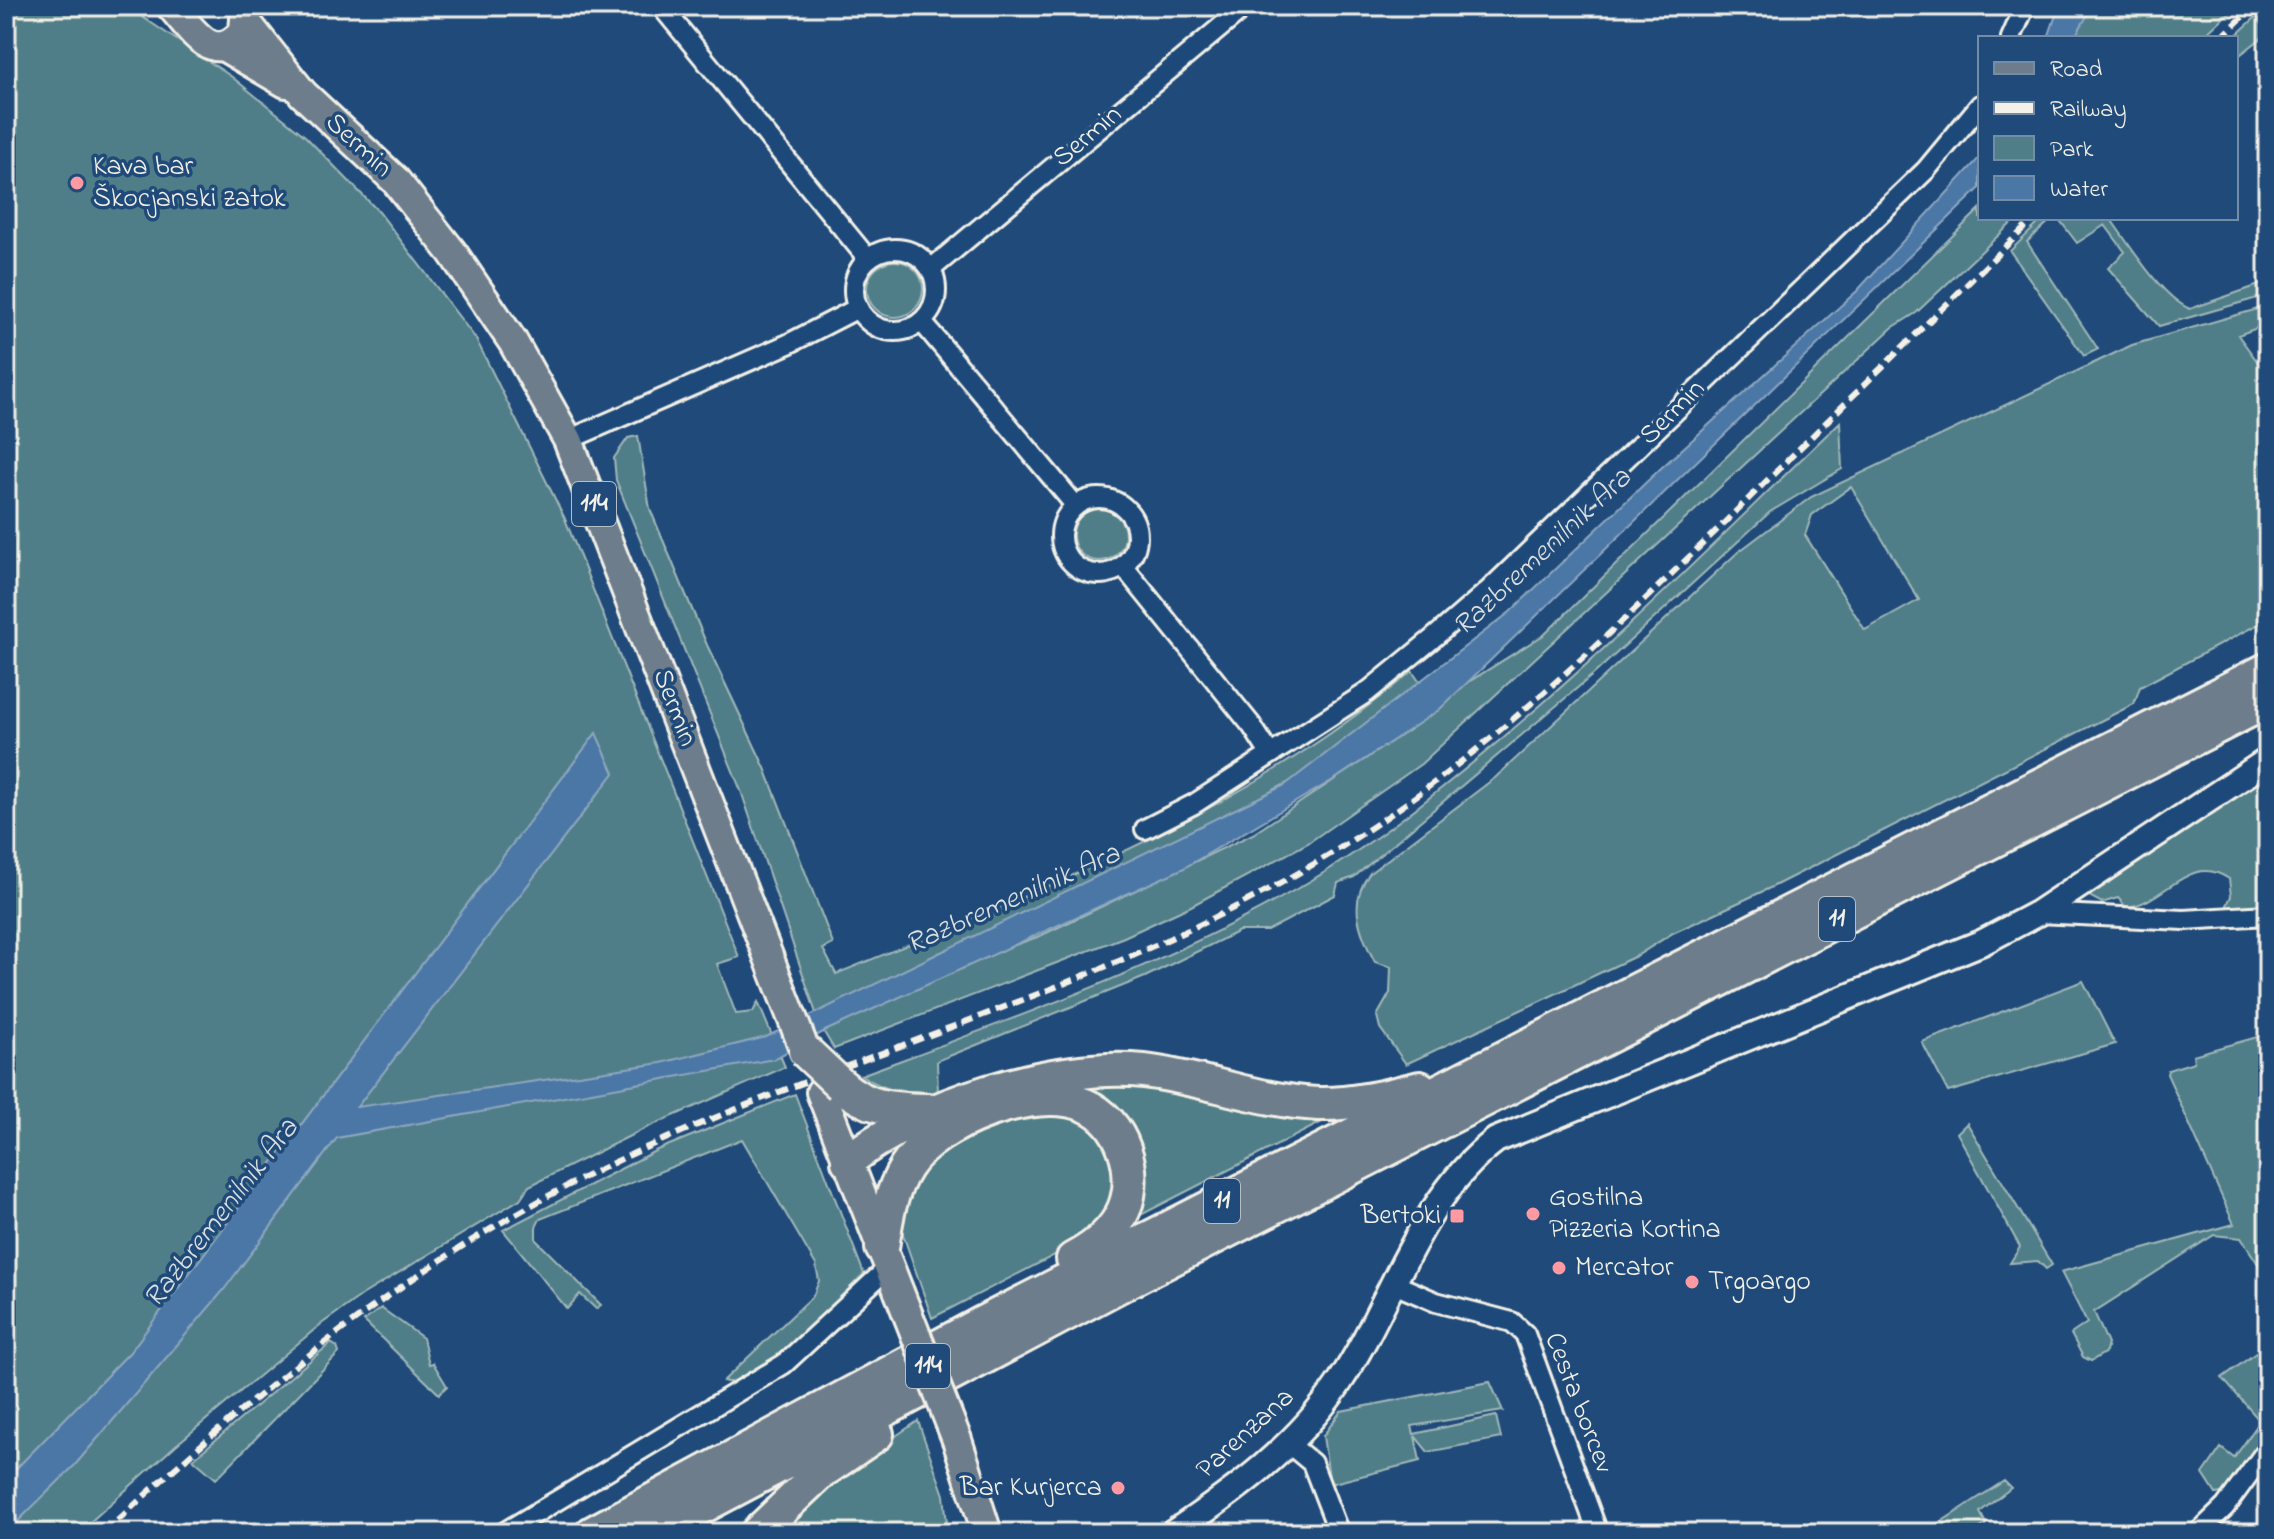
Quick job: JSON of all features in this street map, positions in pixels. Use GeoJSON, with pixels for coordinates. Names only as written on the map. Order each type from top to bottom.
{"type":"FeatureCollection","features":[{"type":"Feature","properties":{"kind":"highway","name":"11"},"geometry":{"type":"LineString","coordinates":[[592,1533],[980,1324],[2268,669]]}},
{"type":"Feature","properties":{"kind":"highway","name":"11"},"geometry":{"type":"LineString","coordinates":[[653,1533],[1036,1329],[2268,701]]}},
{"type":"Feature","properties":{"kind":"highway"},"geometry":{"type":"LineString","coordinates":[[805,1051],[831,1089],[879,1108],[939,1110]]}},
{"type":"Feature","properties":{"kind":"highway"},"geometry":{"type":"LineString","coordinates":[[848,1161],[876,1138],[939,1110],[1066,1072],[1109,1068],[1147,1072],[1262,1097],[1321,1104],[1369,1099],[1465,1078]]}},
{"type":"Feature","properties":{"kind":"highway"},"geometry":{"type":"LineString","coordinates":[[848,1161],[884,1161],[916,1153],[962,1123],[1011,1104],[1038,1099],[1067,1100],[1086,1105],[1102,1115],[1122,1142],[1130,1175],[1124,1209],[1102,1241],[1020,1288],[980,1324]]}},
{"type":"Feature","properties":{"kind":"highway"},"geometry":{"type":"LineString","coordinates":[[890,1269],[889,1202],[916,1153]]}},
{"type":"Feature","properties":{"kind":"highway"},"geometry":{"type":"LineString","coordinates":[[757,1533],[820,1473],[1036,1329]]}},
{"type":"Feature","properties":{"kind":"main road","name":"114"},"geometry":{"type":"LineString","coordinates":[[182,11],[198,39],[206,44],[223,46],[238,38],[248,12]]}},
{"type":"Feature","properties":{"kind":"main road","name":"Sermin"},"geometry":{"type":"LineString","coordinates":[[248,12],[303,94]]}},
{"type":"Feature","properties":{"kind":"main road","name":"Sermin"},"geometry":{"type":"LineString","coordinates":[[223,46],[303,94],[395,180],[452,252],[513,342],[568,440],[805,1051]]}},
{"type":"Feature","properties":{"kind":"main road","name":"114"},"geometry":{"type":"LineString","coordinates":[[831,1089],[848,1161],[957,1440],[985,1531]]}},
{"type":"Feature","properties":{"kind":"street"},"geometry":{"type":"LineString","coordinates":[[661,6],[868,259]]}},
{"type":"Feature","properties":{"kind":"street","name":"Sermin"},"geometry":{"type":"LineString","coordinates":[[931,269],[1246,6]]}},
{"type":"Feature","properties":{"kind":"street"},"geometry":{"type":"LineString","coordinates":[[2012,36],[2025,6]]}},
{"type":"Feature","properties":{"kind":"street","name":"Sermin"},"geometry":{"type":"LineString","coordinates":[[1145,829],[1194,804],[1366,693],[1490,589],[1926,170],[1978,107]]}},
{"type":"Feature","properties":{"kind":"street"},"geometry":{"type":"LineString","coordinates":[[890,249],[902,249],[923,259],[931,269],[937,291],[935,303],[922,322],[911,329],[886,330],[865,319],[858,308],[854,287],[856,276],[868,259],[890,249]]}},
{"type":"Feature","properties":{"kind":"street"},"geometry":{"type":"LineString","coordinates":[[568,440],[788,344],[858,308]]}},
{"type":"Feature","properties":{"kind":"street"},"geometry":{"type":"LineString","coordinates":[[922,322],[1075,505]]}},
{"type":"Feature","properties":{"kind":"street"},"geometry":{"type":"LineString","coordinates":[[1106,498],[1128,510],[1137,536],[1136,547],[1123,566],[1104,574],[1093,574],[1083,571],[1067,557],[1061,528],[1075,505],[1087,499],[1106,498]]}},
{"type":"Feature","properties":{"kind":"street"},"geometry":{"type":"LineString","coordinates":[[1123,566],[1252,726],[1270,754]]}},
{"type":"Feature","properties":{"kind":"street","name":"Parenzana"},"geometry":{"type":"LineString","coordinates":[[1173,1533],[1222,1499],[1289,1444],[1340,1382],[1456,1175],[1496,1140],[1542,1118],[1908,975],[2038,913],[2268,760]]}},
{"type":"Feature","properties":{"kind":"street"},"geometry":{"type":"LineString","coordinates":[[2038,913],[2184,920],[2268,915]]}},
{"type":"Feature","properties":{"kind":"street"},"geometry":{"type":"LineString","coordinates":[[503,1533],[784,1364],[890,1269]]}},
{"type":"Feature","properties":{"kind":"street","name":"Cesta borcev"},"geometry":{"type":"LineString","coordinates":[[1394,1284],[1436,1302],[1512,1322],[1525,1334],[1598,1533]]}},
{"type":"Feature","properties":{"kind":"street"},"geometry":{"type":"LineString","coordinates":[[1289,1444],[1312,1463],[1339,1533]]}},
{"type":"Feature","properties":{"kind":"street"},"geometry":{"type":"LineString","coordinates":[[2198,1533],[2225,1507],[2268,1448]]}},
{"type":"Feature","properties":{"kind":"green space"},"geometry":{"type":"Polygon","coordinates":[[[6,6],[126,6],[232,77],[305,136],[379,212],[476,339],[565,519],[739,957],[717,964],[736,1014],[753,1012],[758,1002],[785,1067],[646,1128],[529,1186],[520,1199],[362,1295],[320,1325],[176,1445],[78,1533],[6,1533],[6,6]]]}},
{"type":"Feature","properties":{"kind":"green space"},"geometry":{"type":"Polygon","coordinates":[[[2084,6],[2236,6],[2204,36],[2074,36],[2084,6]]]}},
{"type":"Feature","properties":{"kind":"green space"},"geometry":{"type":"Polygon","coordinates":[[[2268,6],[2268,33],[2238,56],[2238,36],[2235,36],[2268,6]]]}},
{"type":"Feature","properties":{"kind":"green space"},"geometry":{"type":"Polygon","coordinates":[[[1978,211],[1978,220],[2015,220],[1916,313],[1892,328],[1421,764],[1308,843],[1191,906],[1124,937],[834,1049],[822,1029],[941,972],[1040,936],[1253,834],[1422,721],[1464,678],[1470,681],[1545,634],[1978,211]]]}},
{"type":"Feature","properties":{"kind":"green space"},"geometry":{"type":"Polygon","coordinates":[[[2042,220],[2051,220],[2027,242],[2098,349],[2084,356],[2010,251],[2042,220]]]}},
{"type":"Feature","properties":{"kind":"green space"},"geometry":{"type":"Polygon","coordinates":[[[2060,220],[2111,220],[2157,282],[2190,309],[2268,282],[2268,295],[2159,326],[2108,268],[2125,252],[2105,225],[2077,243],[2060,220]]]}},
{"type":"Feature","properties":{"kind":"green space"},"geometry":{"type":"Polygon","coordinates":[[[895,261],[915,269],[923,289],[915,309],[895,317],[875,309],[867,289],[875,269],[895,261]]]}},
{"type":"Feature","properties":{"kind":"green space"},"geometry":{"type":"Polygon","coordinates":[[[2268,306],[2268,324],[2238,335],[2268,376],[2268,619],[2140,687],[2134,704],[1772,887],[1673,933],[1638,955],[1406,1064],[1380,1028],[1377,1016],[1390,993],[1391,967],[1375,962],[1358,918],[1359,895],[1370,873],[1496,777],[1737,553],[1811,497],[2132,345],[2268,306]],[[1851,487],[1812,515],[1805,535],[1865,630],[1919,600],[1851,487]]]}},
{"type":"Feature","properties":{"kind":"green space"},"geometry":{"type":"Polygon","coordinates":[[[1840,422],[1842,469],[1770,512],[1595,673],[1354,877],[1338,883],[1335,895],[1267,931],[1239,931],[1145,977],[937,1061],[938,1094],[898,1091],[861,1075],[1140,967],[1248,916],[1352,854],[1428,799],[1544,702],[1630,624],[1840,422]]]}},
{"type":"Feature","properties":{"kind":"green space"},"geometry":{"type":"Polygon","coordinates":[[[638,436],[650,509],[707,645],[765,768],[833,944],[823,949],[836,974],[1063,879],[1208,808],[1278,768],[1346,722],[1412,671],[1425,690],[1327,763],[1001,928],[939,953],[817,1016],[741,791],[616,480],[614,458],[628,438],[638,436]]]}},
{"type":"Feature","properties":{"kind":"green space"},"geometry":{"type":"Polygon","coordinates":[[[1099,509],[1117,517],[1125,535],[1117,553],[1099,561],[1081,553],[1073,535],[1081,517],[1099,509]]]}},
{"type":"Feature","properties":{"kind":"green space"},"geometry":{"type":"Polygon","coordinates":[[[2268,776],[2268,907],[2225,910],[2231,896],[2229,879],[2215,872],[2202,871],[2177,881],[2140,904],[2126,907],[2118,898],[2102,903],[2089,896],[2268,776]]]}},
{"type":"Feature","properties":{"kind":"green space"},"geometry":{"type":"Polygon","coordinates":[[[2083,981],[2115,1044],[1948,1092],[1922,1042],[2083,981]]]}},
{"type":"Feature","properties":{"kind":"green space"},"geometry":{"type":"Polygon","coordinates":[[[2268,1034],[2268,1279],[2241,1238],[2214,1235],[2094,1312],[2108,1344],[2106,1352],[2091,1361],[2083,1357],[2071,1334],[2087,1323],[2061,1272],[2234,1224],[2167,1074],[2168,1070],[2194,1062],[2193,1055],[2268,1034]]]}},
{"type":"Feature","properties":{"kind":"green space"},"geometry":{"type":"Polygon","coordinates":[[[1129,1079],[1332,1117],[1131,1220],[1138,1146],[1059,1086],[1129,1079]]]}},
{"type":"Feature","properties":{"kind":"green space"},"geometry":{"type":"Polygon","coordinates":[[[795,1094],[864,1274],[798,1342],[758,1374],[740,1381],[723,1381],[813,1296],[819,1281],[816,1265],[742,1139],[540,1219],[536,1227],[536,1240],[601,1305],[596,1309],[580,1294],[567,1309],[503,1230],[657,1150],[795,1094]]]}},
{"type":"Feature","properties":{"kind":"green space"},"geometry":{"type":"Polygon","coordinates":[[[1044,1109],[1079,1118],[1098,1132],[1114,1162],[1116,1189],[1107,1212],[1084,1240],[932,1318],[898,1220],[921,1164],[1001,1119],[1044,1109]]]}},
{"type":"Feature","properties":{"kind":"green space"},"geometry":{"type":"Polygon","coordinates":[[[1967,1123],[2052,1265],[2046,1269],[2038,1261],[2010,1263],[2020,1247],[1957,1133],[1967,1123]]]}},
{"type":"Feature","properties":{"kind":"green space"},"geometry":{"type":"Polygon","coordinates":[[[381,1308],[423,1338],[429,1364],[433,1363],[447,1386],[439,1394],[364,1321],[381,1308]]]}},
{"type":"Feature","properties":{"kind":"green space"},"geometry":{"type":"Polygon","coordinates":[[[331,1343],[339,1353],[216,1479],[193,1459],[331,1343]]]}},
{"type":"Feature","properties":{"kind":"green space"},"geometry":{"type":"Polygon","coordinates":[[[2268,1344],[2268,1436],[2225,1492],[2216,1494],[2203,1474],[2221,1448],[2234,1458],[2260,1421],[2222,1378],[2268,1344]]]}},
{"type":"Feature","properties":{"kind":"green space"},"geometry":{"type":"Polygon","coordinates":[[[1490,1382],[1503,1411],[1412,1426],[1414,1434],[1496,1416],[1501,1438],[1428,1452],[1415,1436],[1420,1461],[1330,1484],[1323,1436],[1341,1411],[1490,1382]]]}},
{"type":"Feature","properties":{"kind":"green space"},"geometry":{"type":"Polygon","coordinates":[[[918,1421],[944,1495],[948,1533],[772,1533],[808,1495],[918,1421]]]}},
{"type":"Feature","properties":{"kind":"green space"},"geometry":{"type":"Polygon","coordinates":[[[2004,1481],[2011,1488],[1980,1512],[1986,1524],[1973,1533],[1924,1533],[2004,1481]]]}},
{"type":"Feature","properties":{"kind":"water"},"geometry":{"type":"Polygon","coordinates":[[[2059,6],[2093,6],[2075,36],[2049,36],[2059,6]]]}},
{"type":"Feature","properties":{"kind":"water"},"geometry":{"type":"Polygon","coordinates":[[[1978,159],[1978,190],[1439,710],[1338,777],[1182,869],[825,1031],[774,1059],[337,1138],[223,1291],[75,1465],[6,1533],[6,1479],[130,1352],[596,733],[614,773],[357,1107],[661,1063],[766,1037],[1285,785],[1510,612],[1660,469],[1857,291],[1978,159]]]}},
{"type":"Feature","properties":{"kind":"railway"},"geometry":{"type":"LineString","coordinates":[[2223,36],[2254,6]]}},
{"type":"Feature","properties":{"kind":"railway"},"geometry":{"type":"LineString","coordinates":[[104,1533],[229,1421],[357,1318],[493,1228],[566,1187],[722,1115],[1124,959],[1279,884],[1400,808],[1512,720],[1618,625],[2033,220]]}},
{"type":"Feature","properties":{"kind":"place","name":"Kava bar Škocjanski zatok"},"geometry":{"type":"Point","coordinates":[77,183]}},
{"type":"Feature","properties":{"kind":"place","name":"Gostilna Pizzeria Kortina"},"geometry":{"type":"Point","coordinates":[1533,1214]}},
{"type":"Feature","properties":{"kind":"place","name":"Bertoki"},"geometry":{"type":"Point","coordinates":[1457,1216]}},
{"type":"Feature","properties":{"kind":"place","name":"Mercator"},"geometry":{"type":"Point","coordinates":[1559,1268]}},
{"type":"Feature","properties":{"kind":"place","name":"Trgoargo"},"geometry":{"type":"Point","coordinates":[1692,1282]}},
{"type":"Feature","properties":{"kind":"place","name":"Bar Kurjerca"},"geometry":{"type":"Point","coordinates":[1118,1488]}},
{"type":"Feature","properties":{"kind":"water label","name":"Razbremenilnik Ara"},"geometry":{"type":"Point","coordinates":[1543,553]}},
{"type":"Feature","properties":{"kind":"water label","name":"Razbremenilnik Ara"},"geometry":{"type":"Point","coordinates":[1013,900]}},
{"type":"Feature","properties":{"kind":"water label","name":"Razbremenilnik Ara"},"geometry":{"type":"Point","coordinates":[222,1214]}}]}
